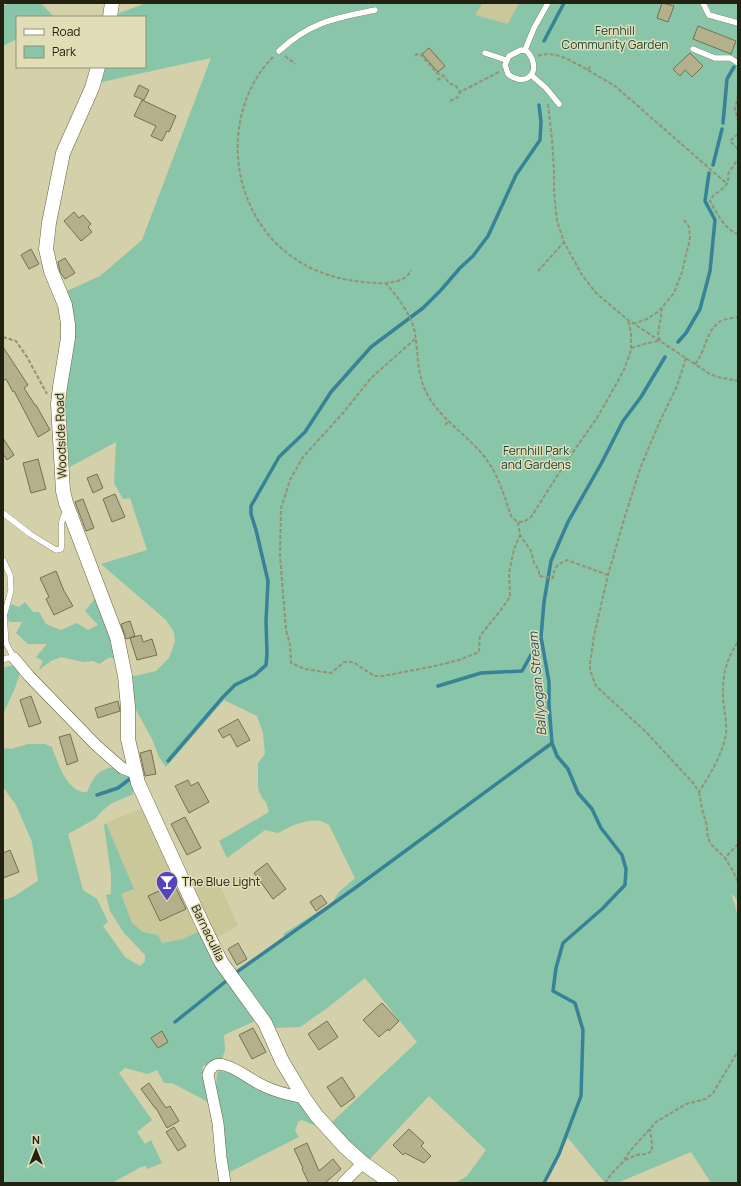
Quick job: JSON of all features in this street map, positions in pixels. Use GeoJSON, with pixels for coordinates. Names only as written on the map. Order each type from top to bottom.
{"type":"FeatureCollection","features":[{"type":"Feature","properties":{"kind":"street"},"geometry":{"type":"LineString","coordinates":[[110,16],[112,3]]}},
{"type":"Feature","properties":{"kind":"street","name":"Woodside Road"},"geometry":{"type":"LineString","coordinates":[[98,68],[92,88],[63,153],[48,224],[46,249],[51,271],[64,305],[68,324],[68,338],[58,394],[63,485],[66,503],[116,637],[125,676],[128,707],[128,739],[132,758]]}},
{"type":"Feature","properties":{"kind":"street"},"geometry":{"type":"LineString","coordinates":[[8,659],[29,676],[96,745],[122,768],[135,773]]}},
{"type":"Feature","properties":{"kind":"street","name":"Barnacullia"},"geometry":{"type":"LineString","coordinates":[[132,758],[135,773],[149,807],[202,925],[222,962],[265,1023],[282,1061],[304,1098],[316,1115],[334,1135],[363,1163],[391,1183]]}},
{"type":"Feature","properties":{"kind":"street"},"geometry":{"type":"LineString","coordinates":[[225,1183],[218,1123],[208,1075],[210,1068],[214,1065],[223,1064],[262,1085],[282,1093],[304,1098]]}},
{"type":"Feature","properties":{"kind":"street"},"geometry":{"type":"LineString","coordinates":[[343,1183],[363,1163]]}},
{"type":"Feature","properties":{"kind":"lane"},"geometry":{"type":"LineString","coordinates":[[525,50],[534,28],[548,3]]}},
{"type":"Feature","properties":{"kind":"lane"},"geometry":{"type":"LineString","coordinates":[[703,3],[709,15],[738,23]]}},
{"type":"Feature","properties":{"kind":"lane"},"geometry":{"type":"LineString","coordinates":[[279,51],[290,41],[318,24],[339,17],[375,10]]}},
{"type":"Feature","properties":{"kind":"lane"},"geometry":{"type":"LineString","coordinates":[[693,49],[715,58],[730,58],[738,63]]}},
{"type":"Feature","properties":{"kind":"lane"},"geometry":{"type":"LineString","coordinates":[[521,50],[525,50],[529,52],[534,68],[531,75],[522,80],[512,78],[506,70],[506,60],[509,56],[521,50]]}},
{"type":"Feature","properties":{"kind":"lane"},"geometry":{"type":"LineString","coordinates":[[485,53],[506,60]]}},
{"type":"Feature","properties":{"kind":"lane"},"geometry":{"type":"LineString","coordinates":[[531,75],[546,88],[559,104]]}},
{"type":"Feature","properties":{"kind":"lane"},"geometry":{"type":"LineString","coordinates":[[3,513],[30,534],[56,550],[61,549],[63,515],[68,508]]}},
{"type":"Feature","properties":{"kind":"lane"},"geometry":{"type":"LineString","coordinates":[[3,560],[10,574],[11,590],[4,616],[8,659]]}},
{"type":"Feature","properties":{"kind":"path"},"geometry":{"type":"LineString","coordinates":[[295,64],[279,51],[260,71],[254,80],[239,123],[237,150],[240,176],[254,214],[279,246],[296,259],[316,271],[340,279],[385,284],[407,276],[411,270]]}},
{"type":"Feature","properties":{"kind":"path"},"geometry":{"type":"LineString","coordinates":[[415,56],[418,54],[421,55],[437,73],[444,76],[449,83],[456,86],[460,92]]}},
{"type":"Feature","properties":{"kind":"path"},"geometry":{"type":"LineString","coordinates":[[531,58],[542,54],[553,54],[564,57],[615,86],[725,182],[726,186]]}},
{"type":"Feature","properties":{"kind":"path"},"geometry":{"type":"LineString","coordinates":[[588,70],[591,65]]}},
{"type":"Feature","properties":{"kind":"path"},"geometry":{"type":"LineString","coordinates":[[450,101],[458,97],[460,92],[498,73]]}},
{"type":"Feature","properties":{"kind":"path"},"geometry":{"type":"LineString","coordinates":[[437,80],[444,76]]}},
{"type":"Feature","properties":{"kind":"path"},"geometry":{"type":"LineString","coordinates":[[546,88],[552,140],[554,192],[557,221],[564,242],[582,275],[596,293],[633,324],[710,374],[738,381]]}},
{"type":"Feature","properties":{"kind":"path"},"geometry":{"type":"LineString","coordinates":[[738,96],[735,109],[738,122]]}},
{"type":"Feature","properties":{"kind":"path"},"geometry":{"type":"LineString","coordinates":[[738,134],[730,141],[738,149]]}},
{"type":"Feature","properties":{"kind":"path"},"geometry":{"type":"LineString","coordinates":[[738,156],[738,159],[728,174],[729,178],[726,186],[711,197],[710,200],[721,220],[732,232],[738,234]]}},
{"type":"Feature","properties":{"kind":"path"},"geometry":{"type":"LineString","coordinates":[[633,324],[647,319],[662,308],[674,293],[682,272],[690,238],[689,227],[684,220]]}},
{"type":"Feature","properties":{"kind":"path"},"geometry":{"type":"LineString","coordinates":[[538,271],[564,242]]}},
{"type":"Feature","properties":{"kind":"path"},"geometry":{"type":"LineString","coordinates":[[385,284],[401,303],[412,324],[417,361],[426,392],[436,407],[484,456],[497,479],[511,516],[514,521],[518,522],[526,521],[531,517],[568,458],[596,418],[624,370],[631,348],[631,332],[628,320]]}},
{"type":"Feature","properties":{"kind":"path"},"geometry":{"type":"LineString","coordinates":[[660,341],[658,334],[662,308]]}},
{"type":"Feature","properties":{"kind":"path"},"geometry":{"type":"LineString","coordinates":[[695,364],[701,357],[707,337],[720,321],[738,317]]}},
{"type":"Feature","properties":{"kind":"path"},"geometry":{"type":"LineString","coordinates":[[3,337],[16,341],[40,379]]}},
{"type":"Feature","properties":{"kind":"path"},"geometry":{"type":"LineString","coordinates":[[415,339],[371,378],[343,413],[303,457],[290,480],[281,508],[280,556],[286,630],[290,645],[291,664],[305,669],[331,672],[344,662],[353,662],[374,676],[383,676],[435,666],[459,660],[479,652],[480,636],[510,596],[509,573],[514,549],[520,535]]}},
{"type":"Feature","properties":{"kind":"path"},"geometry":{"type":"LineString","coordinates":[[631,348],[648,342],[660,341]]}},
{"type":"Feature","properties":{"kind":"path"},"geometry":{"type":"LineString","coordinates":[[686,358],[677,386],[660,420],[641,466],[625,516],[608,575],[590,654],[590,670],[596,686],[647,733],[694,784],[699,792],[710,843],[725,858],[738,882],[738,910]]}},
{"type":"Feature","properties":{"kind":"path"},"geometry":{"type":"LineString","coordinates":[[445,425],[449,421]]}},
{"type":"Feature","properties":{"kind":"path"},"geometry":{"type":"LineString","coordinates":[[518,522],[520,535],[531,551],[534,563],[540,570],[540,576],[553,578],[554,569],[559,563],[566,560],[608,575]]}},
{"type":"Feature","properties":{"kind":"path"},"geometry":{"type":"LineString","coordinates":[[699,792],[714,768],[724,744],[726,732],[723,698],[724,676],[730,656],[738,642]]}},
{"type":"Feature","properties":{"kind":"path"},"geometry":{"type":"LineString","coordinates":[[725,858],[738,844]]}},
{"type":"Feature","properties":{"kind":"path"},"geometry":{"type":"LineString","coordinates":[[606,1183],[630,1151],[656,1122],[686,1104],[706,1099],[713,1093],[721,1082],[738,1051]]}},
{"type":"Feature","properties":{"kind":"path"},"geometry":{"type":"LineString","coordinates":[[624,1160],[652,1151],[650,1129]]}},
{"type":"Feature","properties":{"kind":"shaded area"},"geometry":{"type":"Polygon","coordinates":[[[442,3],[519,3],[509,25],[442,3]]]}},
{"type":"Feature","properties":{"kind":"shaded area"},"geometry":{"type":"Polygon","coordinates":[[[143,808],[200,931],[183,939],[162,943],[158,935],[143,932],[132,923],[121,894],[134,889],[106,823],[143,808]]]}},
{"type":"Feature","properties":{"kind":"shaded area","name":"The Blue Light"},"geometry":{"type":"Polygon","coordinates":[[[215,874],[238,926],[214,939],[189,884],[215,874]]]}},
{"type":"Feature","properties":{"kind":"green space"},"geometry":{"type":"Polygon","coordinates":[[[10,3],[41,3],[53,16],[16,16],[16,40],[3,46],[3,6],[10,3]]]}},
{"type":"Feature","properties":{"kind":"green space"},"geometry":{"type":"Polygon","coordinates":[[[146,3],[483,3],[475,15],[508,24],[519,3],[738,3],[738,901],[731,893],[738,918],[738,1183],[711,1183],[691,1152],[617,1183],[605,1183],[568,1138],[544,1183],[457,1183],[467,1176],[486,1150],[429,1096],[369,1160],[330,1124],[417,1042],[365,978],[326,1009],[300,1027],[276,1028],[234,974],[286,939],[283,934],[332,903],[339,892],[355,878],[329,825],[315,820],[304,822],[278,833],[265,830],[227,858],[219,841],[269,812],[266,802],[262,798],[258,789],[258,763],[265,754],[263,733],[257,716],[224,700],[166,767],[159,757],[152,739],[135,708],[131,677],[156,671],[169,658],[175,642],[174,632],[166,620],[101,564],[147,550],[130,498],[123,499],[114,483],[116,442],[66,469],[62,415],[72,307],[67,291],[100,276],[142,240],[211,58],[97,83],[103,68],[146,68],[146,16],[116,16],[117,14],[146,3]]]}},
{"type":"Feature","properties":{"kind":"green space"},"geometry":{"type":"Polygon","coordinates":[[[97,596],[110,630],[117,667],[114,659],[110,657],[99,664],[93,661],[83,662],[61,657],[51,661],[39,670],[43,661],[36,657],[47,644],[28,644],[16,633],[22,622],[9,622],[7,616],[11,604],[19,607],[25,602],[33,612],[39,612],[46,624],[61,630],[77,623],[88,630],[98,625],[85,611],[97,596]]]}},
{"type":"Feature","properties":{"kind":"green space"},"geometry":{"type":"Polygon","coordinates":[[[15,665],[20,673],[3,714],[3,670],[5,667],[15,665]]]}},
{"type":"Feature","properties":{"kind":"green space"},"geometry":{"type":"Polygon","coordinates":[[[28,744],[45,744],[52,747],[64,776],[74,788],[80,791],[87,792],[97,775],[109,768],[115,767],[125,773],[133,782],[133,794],[112,803],[95,819],[68,834],[83,890],[97,899],[108,922],[103,926],[125,957],[140,966],[145,961],[145,955],[124,933],[110,911],[106,895],[111,894],[111,875],[104,825],[106,823],[134,889],[121,894],[132,923],[143,932],[158,935],[162,943],[183,939],[200,931],[257,1020],[224,1035],[225,1050],[222,1059],[212,1061],[202,1067],[210,1103],[172,1083],[164,1083],[157,1070],[148,1074],[125,1068],[119,1073],[152,1120],[137,1132],[145,1144],[151,1140],[162,1163],[147,1169],[146,1166],[141,1167],[112,1183],[3,1183],[3,900],[13,897],[38,881],[32,842],[16,805],[3,787],[3,748],[11,749],[28,744]]]}},
{"type":"Feature","properties":{"kind":"green space"},"geometry":{"type":"Polygon","coordinates":[[[220,1071],[231,1073],[300,1103],[317,1123],[314,1125],[302,1120],[298,1122],[295,1131],[299,1137],[226,1174],[216,1087],[217,1073],[220,1071]]]}},
{"type":"Feature","properties":{"kind":"building"},"geometry":{"type":"Polygon","coordinates":[[[662,3],[674,6],[668,22],[657,18],[662,3]]]}},
{"type":"Feature","properties":{"kind":"building"},"geometry":{"type":"Polygon","coordinates":[[[698,26],[736,41],[731,54],[693,39],[698,26]]]}},
{"type":"Feature","properties":{"kind":"building"},"geometry":{"type":"Polygon","coordinates":[[[429,48],[445,66],[438,72],[422,54],[429,48]]]}},
{"type":"Feature","properties":{"kind":"building"},"geometry":{"type":"Polygon","coordinates":[[[690,53],[703,66],[692,77],[685,70],[680,76],[673,69],[690,53]]]}},
{"type":"Feature","properties":{"kind":"building"},"geometry":{"type":"Polygon","coordinates":[[[139,85],[149,90],[144,100],[134,96],[139,85]]]}},
{"type":"Feature","properties":{"kind":"building"},"geometry":{"type":"Polygon","coordinates":[[[142,100],[176,116],[169,132],[167,131],[162,141],[151,136],[156,126],[134,116],[142,100]]]}},
{"type":"Feature","properties":{"kind":"building"},"geometry":{"type":"Polygon","coordinates":[[[74,212],[79,218],[83,215],[91,224],[88,227],[92,232],[81,241],[64,221],[74,212]]]}},
{"type":"Feature","properties":{"kind":"building"},"geometry":{"type":"Polygon","coordinates":[[[31,249],[39,264],[29,269],[21,255],[31,249]]]}},
{"type":"Feature","properties":{"kind":"building"},"geometry":{"type":"Polygon","coordinates":[[[65,258],[75,273],[65,279],[60,272],[58,262],[65,258]]]}},
{"type":"Feature","properties":{"kind":"building"},"geometry":{"type":"Polygon","coordinates":[[[3,347],[28,385],[24,388],[36,405],[50,430],[38,437],[14,391],[13,392],[6,379],[3,381],[3,347]]]}},
{"type":"Feature","properties":{"kind":"building"},"geometry":{"type":"Polygon","coordinates":[[[3,438],[14,455],[7,460],[3,454],[3,438]]]}},
{"type":"Feature","properties":{"kind":"building"},"geometry":{"type":"Polygon","coordinates":[[[38,459],[46,489],[31,493],[23,463],[38,459]]]}},
{"type":"Feature","properties":{"kind":"building"},"geometry":{"type":"Polygon","coordinates":[[[97,474],[103,488],[93,493],[87,478],[97,474]]]}},
{"type":"Feature","properties":{"kind":"building"},"geometry":{"type":"Polygon","coordinates":[[[115,494],[125,517],[112,522],[103,499],[115,494]]]}},
{"type":"Feature","properties":{"kind":"building"},"geometry":{"type":"Polygon","coordinates":[[[83,499],[94,528],[86,531],[75,502],[83,499]]]}},
{"type":"Feature","properties":{"kind":"building"},"geometry":{"type":"Polygon","coordinates":[[[56,571],[64,591],[73,606],[54,615],[46,599],[49,597],[40,578],[56,571]]]}},
{"type":"Feature","properties":{"kind":"building"},"geometry":{"type":"Polygon","coordinates":[[[130,621],[135,636],[126,639],[121,624],[130,621]]]}},
{"type":"Feature","properties":{"kind":"building"},"geometry":{"type":"Polygon","coordinates":[[[141,635],[143,642],[152,639],[157,655],[137,660],[130,638],[141,635]]]}},
{"type":"Feature","properties":{"kind":"building"},"geometry":{"type":"Polygon","coordinates":[[[31,696],[41,723],[29,727],[20,700],[31,696]]]}},
{"type":"Feature","properties":{"kind":"building"},"geometry":{"type":"Polygon","coordinates":[[[118,701],[120,711],[98,718],[95,708],[118,701]]]}},
{"type":"Feature","properties":{"kind":"building"},"geometry":{"type":"Polygon","coordinates":[[[238,719],[250,740],[237,747],[230,734],[223,738],[218,730],[238,719]]]}},
{"type":"Feature","properties":{"kind":"building"},"geometry":{"type":"Polygon","coordinates":[[[70,734],[78,761],[67,765],[59,737],[70,734]]]}},
{"type":"Feature","properties":{"kind":"building"},"geometry":{"type":"Polygon","coordinates":[[[151,750],[156,774],[145,776],[140,753],[151,750]]]}},
{"type":"Feature","properties":{"kind":"building"},"geometry":{"type":"Polygon","coordinates":[[[188,780],[191,786],[198,782],[209,802],[189,813],[175,786],[188,780]]]}},
{"type":"Feature","properties":{"kind":"building"},"geometry":{"type":"Polygon","coordinates":[[[185,817],[201,848],[187,855],[171,824],[185,817]]]}},
{"type":"Feature","properties":{"kind":"building"},"geometry":{"type":"Polygon","coordinates":[[[10,850],[19,872],[3,878],[3,853],[10,850]]]}},
{"type":"Feature","properties":{"kind":"building"},"geometry":{"type":"Polygon","coordinates":[[[267,863],[286,889],[273,899],[254,873],[267,863]]]}},
{"type":"Feature","properties":{"kind":"building","name":"The Blue Light"},"geometry":{"type":"Polygon","coordinates":[[[174,884],[186,909],[160,921],[148,896],[174,884]]]}},
{"type":"Feature","properties":{"kind":"building"},"geometry":{"type":"Polygon","coordinates":[[[321,895],[327,903],[316,911],[310,902],[321,895]]]}},
{"type":"Feature","properties":{"kind":"building"},"geometry":{"type":"Polygon","coordinates":[[[238,943],[247,959],[237,965],[228,949],[238,943]]]}},
{"type":"Feature","properties":{"kind":"building"},"geometry":{"type":"Polygon","coordinates":[[[382,1003],[399,1021],[389,1031],[388,1029],[379,1037],[363,1020],[382,1003]]]}},
{"type":"Feature","properties":{"kind":"building"},"geometry":{"type":"Polygon","coordinates":[[[327,1021],[338,1037],[319,1050],[308,1034],[327,1021]]]}},
{"type":"Feature","properties":{"kind":"building"},"geometry":{"type":"Polygon","coordinates":[[[253,1028],[266,1052],[252,1059],[239,1035],[253,1028]]]}},
{"type":"Feature","properties":{"kind":"building"},"geometry":{"type":"Polygon","coordinates":[[[162,1031],[168,1042],[158,1048],[151,1038],[162,1031]]]}},
{"type":"Feature","properties":{"kind":"building"},"geometry":{"type":"Polygon","coordinates":[[[342,1077],[355,1097],[341,1107],[327,1087],[342,1077]]]}},
{"type":"Feature","properties":{"kind":"building"},"geometry":{"type":"Polygon","coordinates":[[[149,1083],[166,1108],[170,1106],[179,1121],[167,1128],[156,1108],[141,1089],[149,1083]]]}},
{"type":"Feature","properties":{"kind":"building"},"geometry":{"type":"Polygon","coordinates":[[[174,1127],[186,1146],[178,1151],[166,1132],[174,1127]]]}},
{"type":"Feature","properties":{"kind":"building"},"geometry":{"type":"Polygon","coordinates":[[[409,1129],[424,1143],[421,1146],[431,1156],[424,1163],[405,1153],[403,1155],[393,1145],[409,1129]]]}},
{"type":"Feature","properties":{"kind":"building"},"geometry":{"type":"Polygon","coordinates":[[[307,1143],[319,1171],[333,1159],[341,1169],[325,1183],[309,1183],[302,1169],[303,1168],[294,1149],[307,1143]]]}},
{"type":"Feature","properties":{"kind":"waterway"},"geometry":{"type":"LineString","coordinates":[[544,41],[564,3]]}},
{"type":"Feature","properties":{"kind":"waterway","name":"Ballyogan Stream"},"geometry":{"type":"LineString","coordinates":[[723,123],[727,79],[734,67]]}},
{"type":"Feature","properties":{"kind":"waterway"},"geometry":{"type":"LineString","coordinates":[[168,761],[235,685],[255,675],[266,665],[268,581],[251,514],[251,506],[279,457],[305,432],[331,392],[371,347],[423,308],[473,256],[488,236],[516,175],[540,140],[541,122],[539,105]]}},
{"type":"Feature","properties":{"kind":"waterway","name":"Ballyogan Stream"},"geometry":{"type":"LineString","coordinates":[[713,165],[722,129]]}},
{"type":"Feature","properties":{"kind":"waterway","name":"Ballyogan Stream"},"geometry":{"type":"LineString","coordinates":[[678,342],[686,333],[700,309],[710,271],[715,220],[705,201],[709,173]]}},
{"type":"Feature","properties":{"kind":"waterway","name":"Ballyogan Stream"},"geometry":{"type":"LineString","coordinates":[[544,1183],[559,1154],[581,1096],[583,1030],[575,1003],[553,991],[556,968],[563,943],[602,909],[625,885],[626,869],[622,855],[601,828],[592,809],[578,793],[568,769],[557,756],[552,743],[549,682],[541,637],[544,602],[551,561],[568,522],[601,464],[623,421],[641,397],[665,357]]}},
{"type":"Feature","properties":{"kind":"waterway"},"geometry":{"type":"LineString","coordinates":[[438,686],[481,673],[522,671],[541,637]]}},
{"type":"Feature","properties":{"kind":"waterway"},"geometry":{"type":"LineString","coordinates":[[234,974],[355,888],[552,743]]}},
{"type":"Feature","properties":{"kind":"waterway"},"geometry":{"type":"LineString","coordinates":[[97,795],[118,788],[131,778]]}},
{"type":"Feature","properties":{"kind":"waterway"},"geometry":{"type":"LineString","coordinates":[[175,1022],[225,982]]}},
{"type":"Feature","properties":{"kind":"place","name":"The Blue Light"},"geometry":{"type":"Point","coordinates":[167,902]}},
{"type":"Feature","properties":{"kind":"park label","name":"Fernhill Community Garden"},"geometry":{"type":"Point","coordinates":[615,38]}},
{"type":"Feature","properties":{"kind":"park label","name":"Fernhill Park and Gardens"},"geometry":{"type":"Point","coordinates":[536,458]}}]}
